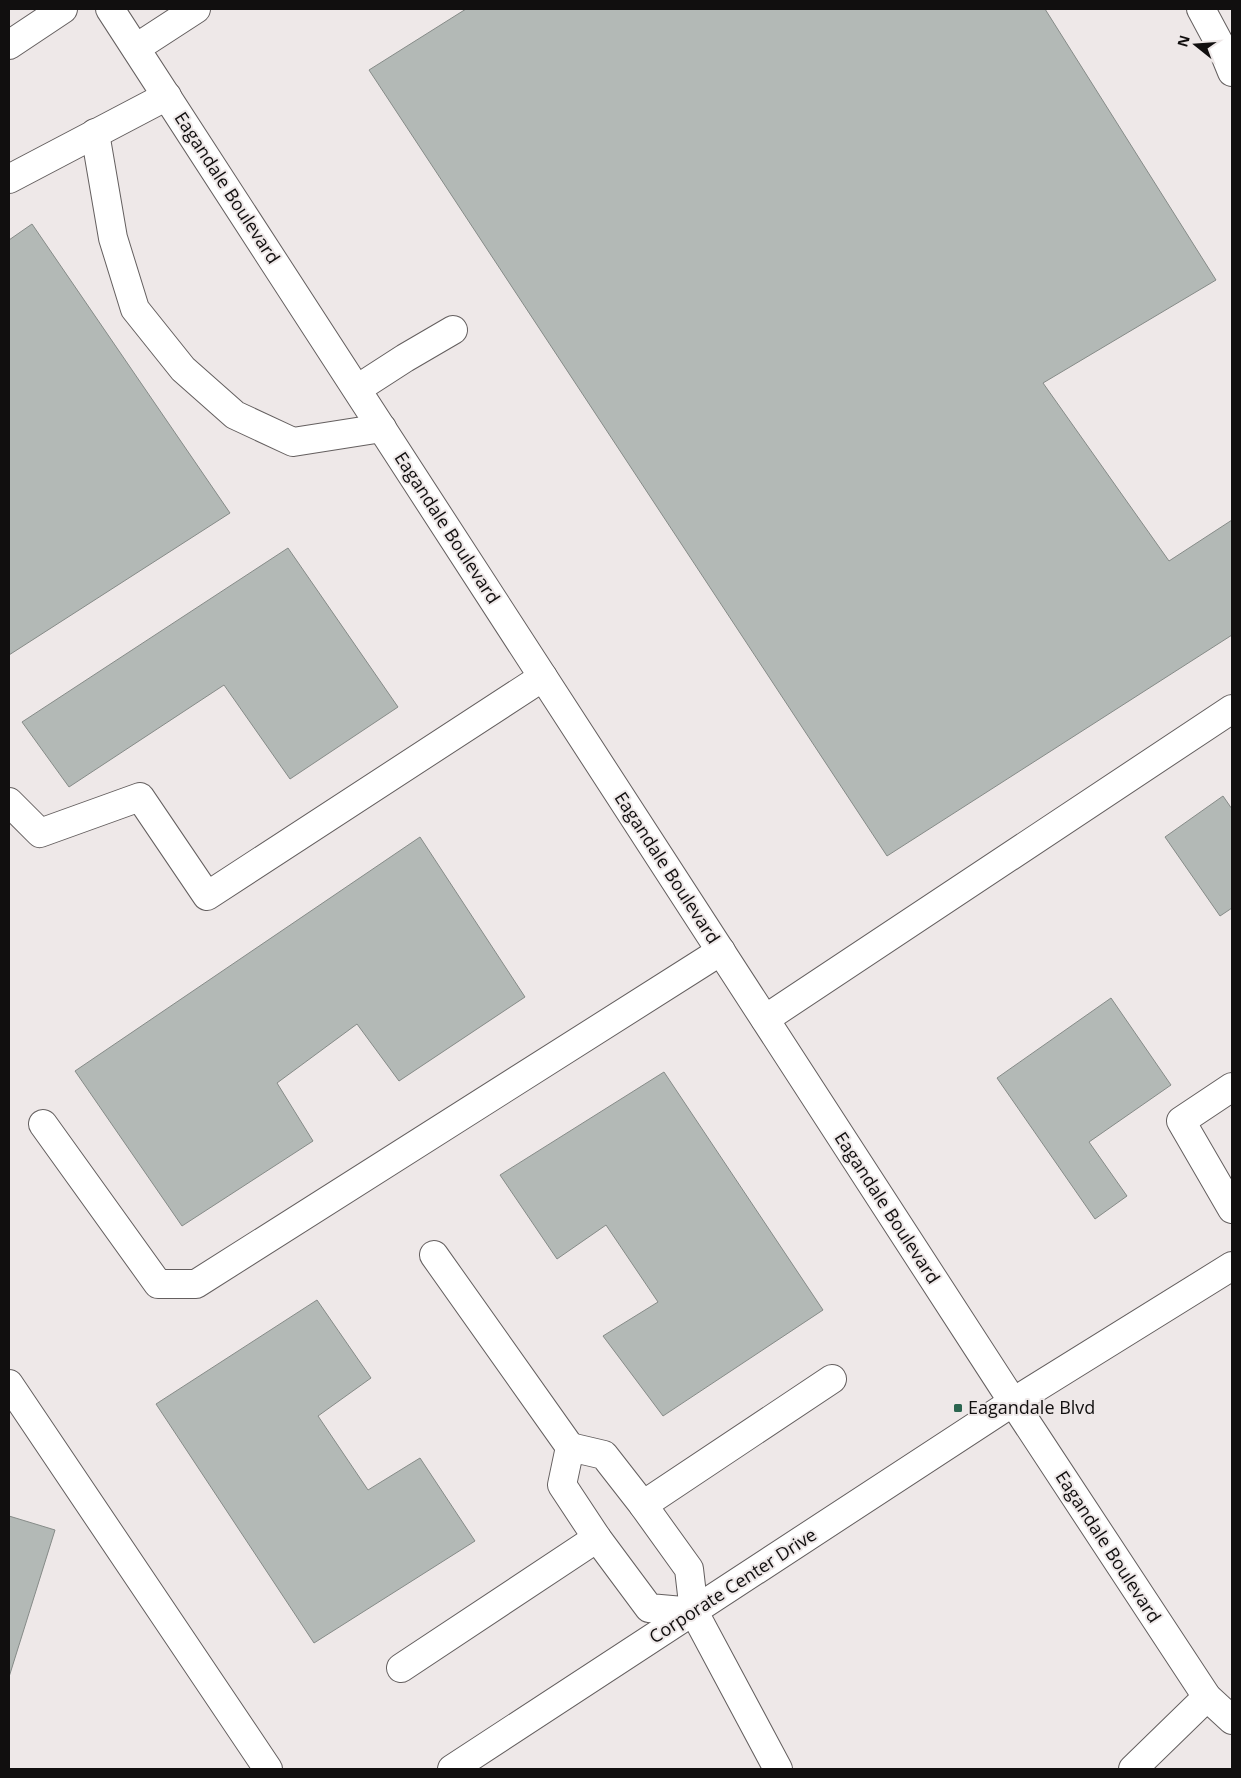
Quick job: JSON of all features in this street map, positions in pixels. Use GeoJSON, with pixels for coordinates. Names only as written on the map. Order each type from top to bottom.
{"type":"FeatureCollection","features":[{"type":"Feature","properties":{"kind":"street"},"geometry":{"type":"LineString","coordinates":[[9,45],[63,9]]}},
{"type":"Feature","properties":{"kind":"street","name":"Eagandale Boulevard"},"geometry":{"type":"LineString","coordinates":[[110,9],[1013,1402],[1207,1697],[1232,1720]]}},
{"type":"Feature","properties":{"kind":"street"},"geometry":{"type":"LineString","coordinates":[[136,48],[196,9]]}},
{"type":"Feature","properties":{"kind":"street"},"geometry":{"type":"LineString","coordinates":[[1201,9],[1223,50],[1232,72]]}},
{"type":"Feature","properties":{"kind":"street"},"geometry":{"type":"LineString","coordinates":[[9,179],[167,96]]}},
{"type":"Feature","properties":{"kind":"street"},"geometry":{"type":"LineString","coordinates":[[95,133],[112,238],[135,308],[183,369],[235,415],[293,442],[382,428]]}},
{"type":"Feature","properties":{"kind":"street"},"geometry":{"type":"LineString","coordinates":[[357,389],[405,358],[454,330]]}},
{"type":"Feature","properties":{"kind":"street"},"geometry":{"type":"LineString","coordinates":[[9,802],[40,833],[140,797],[207,896],[543,677]]}},
{"type":"Feature","properties":{"kind":"street"},"geometry":{"type":"LineString","coordinates":[[765,1019],[1232,709]]}},
{"type":"Feature","properties":{"kind":"street"},"geometry":{"type":"LineString","coordinates":[[43,1124],[158,1284],[196,1284],[721,951]]}},
{"type":"Feature","properties":{"kind":"street"},"geometry":{"type":"LineString","coordinates":[[1232,1087],[1182,1121],[1232,1209]]}},
{"type":"Feature","properties":{"kind":"street"},"geometry":{"type":"LineString","coordinates":[[434,1255],[570,1447],[604,1455],[689,1569],[694,1612],[778,1769]]}},
{"type":"Feature","properties":{"kind":"street","name":"Corporate Center Drive"},"geometry":{"type":"LineString","coordinates":[[452,1769],[1013,1402],[1232,1266]]}},
{"type":"Feature","properties":{"kind":"street"},"geometry":{"type":"LineString","coordinates":[[643,1506],[832,1379]]}},
{"type":"Feature","properties":{"kind":"street"},"geometry":{"type":"LineString","coordinates":[[9,1384],[268,1769]]}},
{"type":"Feature","properties":{"kind":"street"},"geometry":{"type":"LineString","coordinates":[[570,1447],[562,1485],[649,1608],[694,1612]]}},
{"type":"Feature","properties":{"kind":"street"},"geometry":{"type":"LineString","coordinates":[[401,1668],[598,1538]]}},
{"type":"Feature","properties":{"kind":"street"},"geometry":{"type":"LineString","coordinates":[[1133,1769],[1207,1697]]}},
{"type":"Feature","properties":{"kind":"building"},"geometry":{"type":"Polygon","coordinates":[[[466,9],[1045,9],[1216,280],[1043,383],[1169,561],[1232,520],[1232,635],[887,856],[369,70],[466,9]]]}},
{"type":"Feature","properties":{"kind":"building"},"geometry":{"type":"Polygon","coordinates":[[[32,224],[230,513],[9,655],[9,240],[32,224]]]}},
{"type":"Feature","properties":{"kind":"building"},"geometry":{"type":"Polygon","coordinates":[[[288,548],[398,707],[290,779],[224,685],[69,787],[22,722],[288,548]]]}},
{"type":"Feature","properties":{"kind":"building"},"geometry":{"type":"Polygon","coordinates":[[[1223,796],[1232,809],[1232,908],[1220,916],[1165,837],[1223,796]]]}},
{"type":"Feature","properties":{"kind":"building"},"geometry":{"type":"Polygon","coordinates":[[[420,837],[525,997],[399,1081],[357,1024],[277,1083],[313,1141],[182,1226],[75,1071],[420,837]]]}},
{"type":"Feature","properties":{"kind":"building"},"geometry":{"type":"Polygon","coordinates":[[[1111,998],[1171,1085],[1089,1142],[1127,1196],[1095,1219],[997,1078],[1111,998]]]}},
{"type":"Feature","properties":{"kind":"building"},"geometry":{"type":"Polygon","coordinates":[[[664,1072],[823,1310],[663,1416],[603,1336],[658,1302],[606,1225],[557,1259],[500,1175],[664,1072]]]}},
{"type":"Feature","properties":{"kind":"building"},"geometry":{"type":"Polygon","coordinates":[[[317,1300],[371,1378],[318,1416],[368,1490],[420,1458],[475,1541],[314,1643],[156,1404],[317,1300]]]}},
{"type":"Feature","properties":{"kind":"building"},"geometry":{"type":"Polygon","coordinates":[[[9,1516],[55,1530],[9,1677],[9,1516]]]}},
{"type":"Feature","properties":{"kind":"place","name":"Eagandale Blvd"},"geometry":{"type":"Point","coordinates":[958,1408]}}]}
